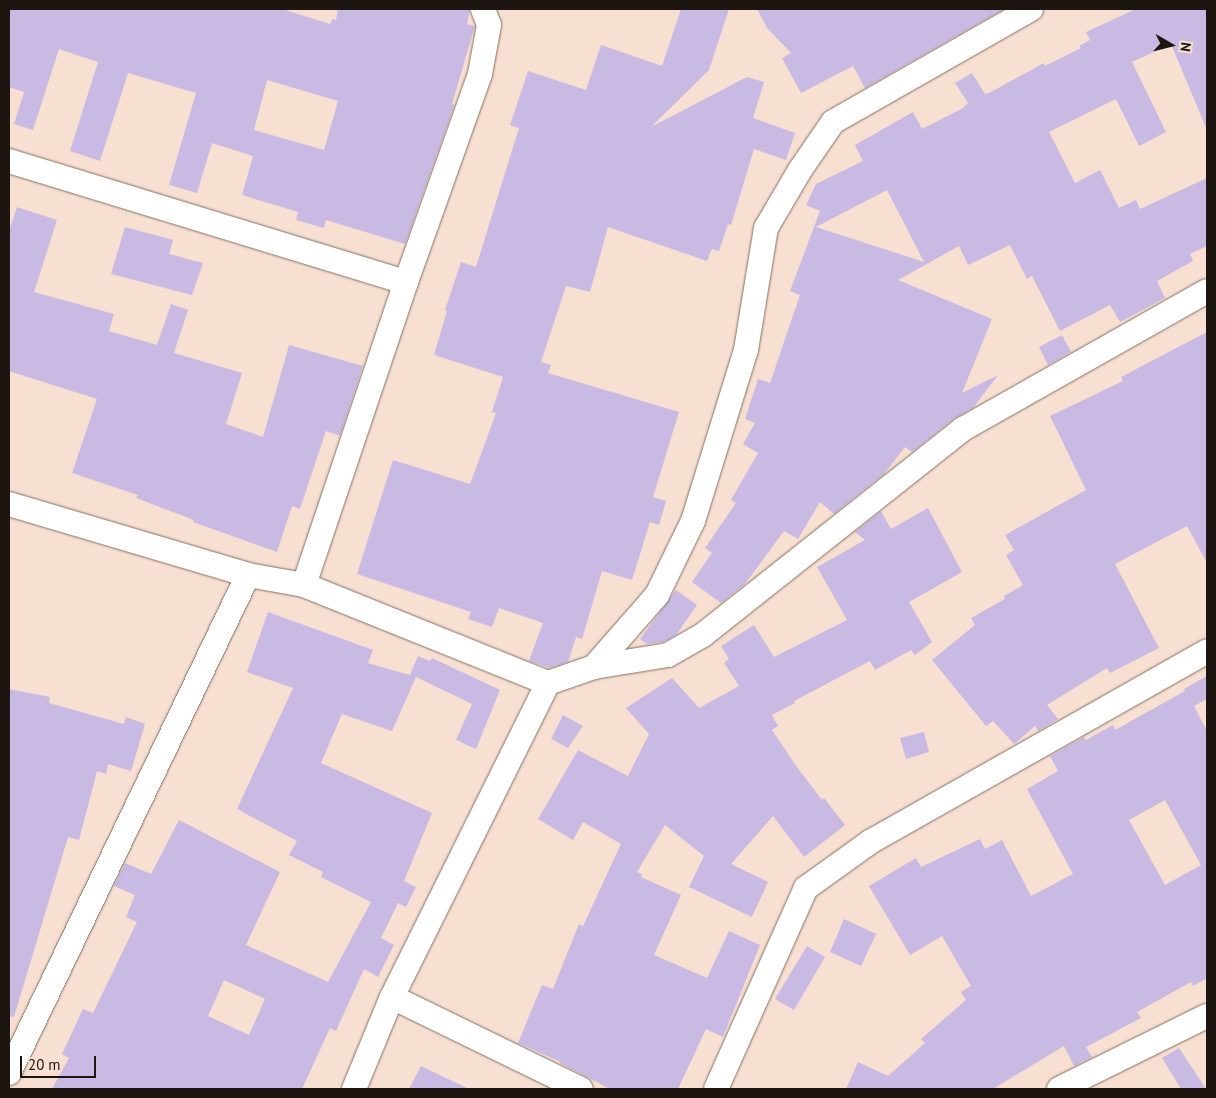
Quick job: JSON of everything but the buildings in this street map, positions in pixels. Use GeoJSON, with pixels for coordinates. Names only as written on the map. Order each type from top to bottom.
{"type":"FeatureCollection","features":[{"type":"Feature","properties":{"kind":"street"},"geometry":{"type":"LineString","coordinates":[[304,585],[406,282],[480,74],[489,25],[483,9]]}},
{"type":"Feature","properties":{"kind":"street"},"geometry":{"type":"LineString","coordinates":[[594,667],[657,595],[692,521],[746,350],[766,228],[800,170],[833,122],[1031,9]]}},
{"type":"Feature","properties":{"kind":"street"},"geometry":{"type":"LineString","coordinates":[[9,161],[406,282]]}},
{"type":"Feature","properties":{"kind":"street"},"geometry":{"type":"LineString","coordinates":[[10,510],[248,575],[304,585],[548,683],[594,667],[668,656],[703,635],[963,429],[1207,291]]}},
{"type":"Feature","properties":{"kind":"street"},"geometry":{"type":"LineString","coordinates":[[9,1073],[248,575]]}},
{"type":"Feature","properties":{"kind":"street"},"geometry":{"type":"LineString","coordinates":[[716,1089],[806,888],[870,842],[1207,651]]}},
{"type":"Feature","properties":{"kind":"street"},"geometry":{"type":"LineString","coordinates":[[354,1089],[392,997],[548,683]]}},
{"type":"Feature","properties":{"kind":"street"},"geometry":{"type":"LineString","coordinates":[[392,997],[581,1089]]}},
{"type":"Feature","properties":{"kind":"street"},"geometry":{"type":"LineString","coordinates":[[1059,1089],[1207,1016]]}}]}
